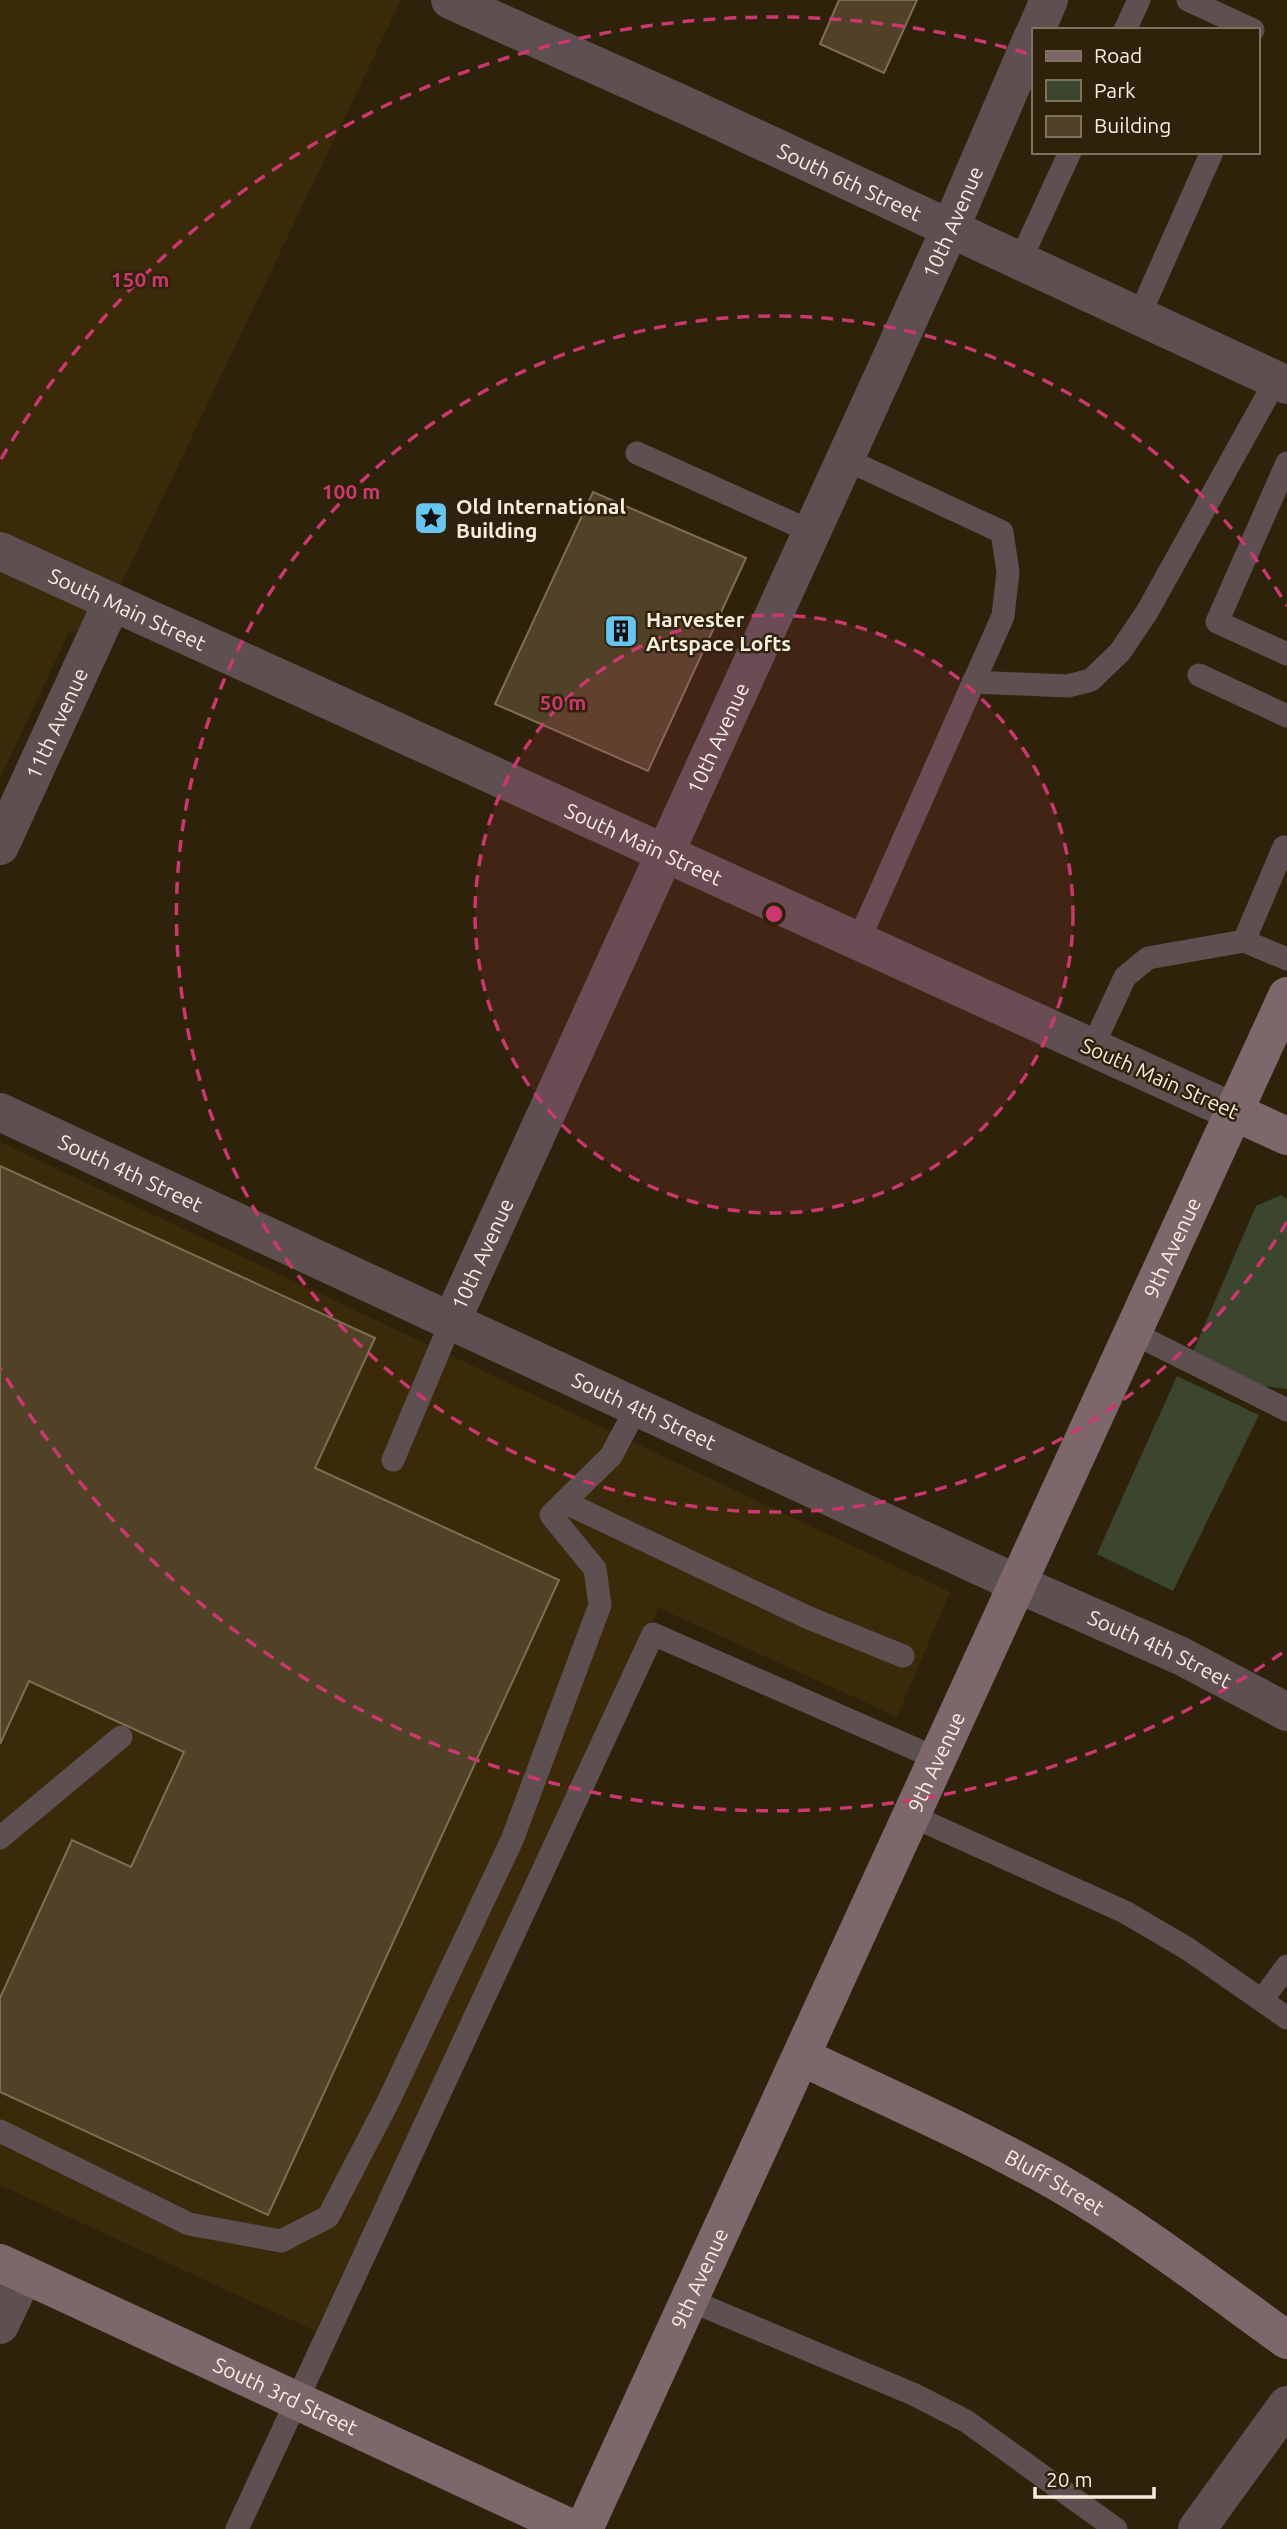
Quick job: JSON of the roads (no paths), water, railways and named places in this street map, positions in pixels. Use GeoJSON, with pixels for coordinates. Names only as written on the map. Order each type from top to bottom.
{"type":"FeatureCollection","features":[{"type":"Feature","properties":{"kind":"main road","name":"9th Avenue"},"geometry":{"type":"LineString","coordinates":[[584,2529],[1287,996]]}},
{"type":"Feature","properties":{"kind":"main road","name":"South Main Street"},"geometry":{"type":"LineString","coordinates":[[1234,1112],[1287,1136]]}},
{"type":"Feature","properties":{"kind":"main road","name":"Bluff Street"},"geometry":{"type":"LineString","coordinates":[[802,2057],[1059,2183],[1146,2238],[1287,2340]]}},
{"type":"Feature","properties":{"kind":"main road","name":"South 3rd Street"},"geometry":{"type":"LineString","coordinates":[[12,2268],[573,2529]]}},
{"type":"Feature","properties":{"kind":"street","name":"South 6th Street"},"geometry":{"type":"LineString","coordinates":[[450,0],[1282,382]]}},
{"type":"Feature","properties":{"kind":"street"},"geometry":{"type":"LineString","coordinates":[[1037,28],[1049,0]]}},
{"type":"Feature","properties":{"kind":"street","name":"10th Avenue"},"geometry":{"type":"LineString","coordinates":[[452,1322],[950,229],[1032,38]]}},
{"type":"Feature","properties":{"kind":"street","name":"South Main Street"},"geometry":{"type":"LineString","coordinates":[[0,551],[1234,1112]]}},
{"type":"Feature","properties":{"kind":"street","name":"11th Avenue"},"geometry":{"type":"LineString","coordinates":[[0,846],[112,602]]}},
{"type":"Feature","properties":{"kind":"street","name":"South 4th Street"},"geometry":{"type":"LineString","coordinates":[[0,1112],[1018,1584],[1181,1656],[1287,1712]]}},
{"type":"Feature","properties":{"kind":"street"},"geometry":{"type":"LineString","coordinates":[[0,2325],[12,2268]]}},
{"type":"Feature","properties":{"kind":"street"},"geometry":{"type":"LineString","coordinates":[[1197,2529],[1287,2405]]}},
{"type":"Feature","properties":{"kind":"lane"},"geometry":{"type":"LineString","coordinates":[[1126,28],[1139,0]]}},
{"type":"Feature","properties":{"kind":"lane"},"geometry":{"type":"LineString","coordinates":[[1188,0],[1249,28]]}},
{"type":"Feature","properties":{"kind":"lane"},"geometry":{"type":"LineString","coordinates":[[1020,261],[1069,154]]}},
{"type":"Feature","properties":{"kind":"lane"},"geometry":{"type":"LineString","coordinates":[[1139,316],[1211,154]]}},
{"type":"Feature","properties":{"kind":"lane"},"geometry":{"type":"LineString","coordinates":[[973,682],[1068,686],[1091,680],[1120,652],[1147,612],[1282,382]]}},
{"type":"Feature","properties":{"kind":"lane"},"geometry":{"type":"LineString","coordinates":[[637,453],[812,531]]}},
{"type":"Feature","properties":{"kind":"lane"},"geometry":{"type":"LineString","coordinates":[[845,458],[1002,532],[1008,572],[1003,616],[858,942]]}},
{"type":"Feature","properties":{"kind":"lane"},"geometry":{"type":"LineString","coordinates":[[1287,463],[1217,622],[1287,654]]}},
{"type":"Feature","properties":{"kind":"lane"},"geometry":{"type":"LineString","coordinates":[[1199,675],[1287,716]]}},
{"type":"Feature","properties":{"kind":"lane"},"geometry":{"type":"LineString","coordinates":[[1244,941],[1284,847],[1287,849]]}},
{"type":"Feature","properties":{"kind":"lane"},"geometry":{"type":"LineString","coordinates":[[1092,1048],[1125,977],[1148,958],[1244,941],[1287,959]]}},
{"type":"Feature","properties":{"kind":"lane"},"geometry":{"type":"LineString","coordinates":[[393,1460],[452,1322]]}},
{"type":"Feature","properties":{"kind":"lane"},"geometry":{"type":"LineString","coordinates":[[1133,1333],[1287,1410]]}},
{"type":"Feature","properties":{"kind":"lane"},"geometry":{"type":"LineString","coordinates":[[0,2131],[189,2224],[281,2241],[328,2217],[388,2102],[512,1840],[600,1605],[595,1569],[551,1515],[611,1456],[637,1407]]}},
{"type":"Feature","properties":{"kind":"lane"},"geometry":{"type":"LineString","coordinates":[[564,1502],[809,1618],[903,1656]]}},
{"type":"Feature","properties":{"kind":"lane"},"geometry":{"type":"LineString","coordinates":[[237,2529],[653,1634],[938,1759]]}},
{"type":"Feature","properties":{"kind":"lane"},"geometry":{"type":"LineString","coordinates":[[0,1839],[121,1737]]}},
{"type":"Feature","properties":{"kind":"lane"},"geometry":{"type":"LineString","coordinates":[[912,1816],[1125,1912],[1188,1949],[1287,2018]]}},
{"type":"Feature","properties":{"kind":"lane"},"geometry":{"type":"LineString","coordinates":[[1262,2000],[1287,1966]]}},
{"type":"Feature","properties":{"kind":"lane"},"geometry":{"type":"LineString","coordinates":[[689,2300],[914,2394],[966,2421],[1116,2529]]}},
{"type":"Feature","properties":{"kind":"place","name":"Old International Building"},"geometry":{"type":"Point","coordinates":[431,518]}},
{"type":"Feature","properties":{"kind":"place","name":"Harvester Artspace Lofts"},"geometry":{"type":"Point","coordinates":[621,631]}}]}
